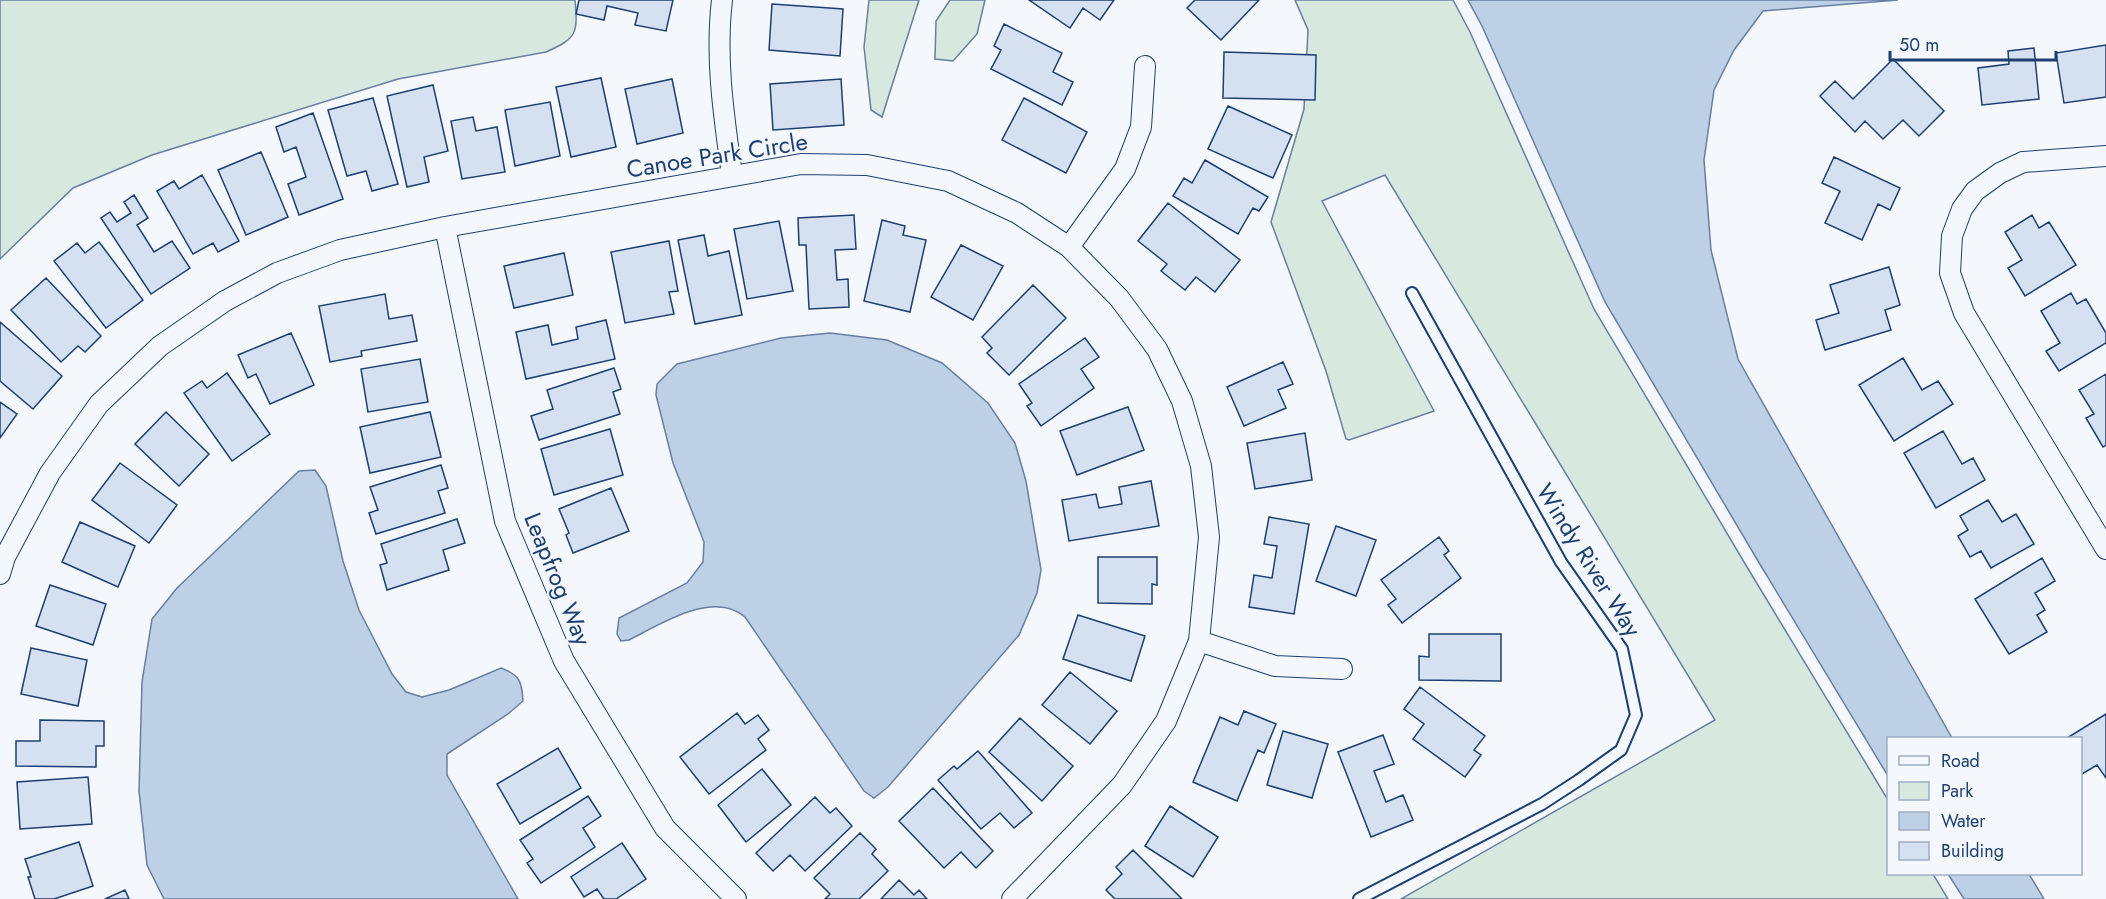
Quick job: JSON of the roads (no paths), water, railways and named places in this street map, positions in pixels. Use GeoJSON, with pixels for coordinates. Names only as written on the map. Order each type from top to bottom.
{"type":"FeatureCollection","features":[{"type":"Feature","properties":{"kind":"street"},"geometry":{"type":"LineString","coordinates":[[722,0],[720,94],[732,175]]}},
{"type":"Feature","properties":{"kind":"street"},"geometry":{"type":"LineString","coordinates":[[1069,247],[1125,169],[1141,127],[1145,66]]}},
{"type":"Feature","properties":{"kind":"street"},"geometry":{"type":"LineString","coordinates":[[2106,156],[2023,162],[2000,173],[1975,192],[1962,209],[1952,236],[1950,273],[1964,313],[2106,549]]}},
{"type":"Feature","properties":{"kind":"street","name":"Canoe Park Circle"},"geometry":{"type":"LineString","coordinates":[[0,574],[5,557],[50,473],[99,404],[160,346],[225,301],[277,273],[340,250],[445,227],[801,164],[867,165],[948,182],[1017,213],[1069,247],[1119,298],[1157,349],[1182,401],[1201,466],[1209,537],[1199,641],[1166,721],[1122,785],[1012,899]]}},
{"type":"Feature","properties":{"kind":"street","name":"Leapfrog Way"},"geometry":{"type":"LineString","coordinates":[[445,227],[505,521],[564,661],[664,828],[736,899]]}},
{"type":"Feature","properties":{"kind":"street"},"geometry":{"type":"LineString","coordinates":[[1199,641],[1275,666],[1342,669]]}},
{"type":"Feature","properties":{"kind":"lane","name":"Windy River Way"},"geometry":{"type":"LineString","coordinates":[[1359,899],[1542,804],[1579,780],[1621,750],[1636,715],[1622,649],[1561,562],[1412,294]]}},
{"type":"Feature","properties":{"kind":"water"},"geometry":{"type":"Polygon","coordinates":[[[1468,0],[1898,0],[1763,11],[1734,50],[1714,90],[1704,160],[1711,250],[1738,359],[1951,737],[1887,737],[1887,774],[1605,302],[1482,26],[1468,0]]]}},
{"type":"Feature","properties":{"kind":"water"},"geometry":{"type":"Polygon","coordinates":[[[830,333],[887,340],[942,363],[988,403],[1015,443],[1026,481],[1041,570],[1037,593],[1019,635],[888,787],[874,798],[864,791],[745,617],[732,609],[703,608],[687,612],[629,640],[621,641],[617,634],[619,618],[687,583],[703,562],[704,542],[673,463],[656,395],[657,384],[677,364],[781,338],[830,333]]]}},
{"type":"Feature","properties":{"kind":"water"},"geometry":{"type":"Polygon","coordinates":[[[315,470],[326,486],[343,561],[359,610],[392,674],[406,692],[422,697],[449,690],[501,668],[512,673],[519,680],[523,701],[508,714],[447,754],[447,775],[518,899],[164,899],[147,865],[139,791],[142,682],[152,619],[177,588],[299,471],[315,470]]]}},
{"type":"Feature","properties":{"kind":"water"},"geometry":{"type":"Polygon","coordinates":[[[1949,875],[2030,875],[2044,899],[1964,899],[1949,875]]]}}]}
